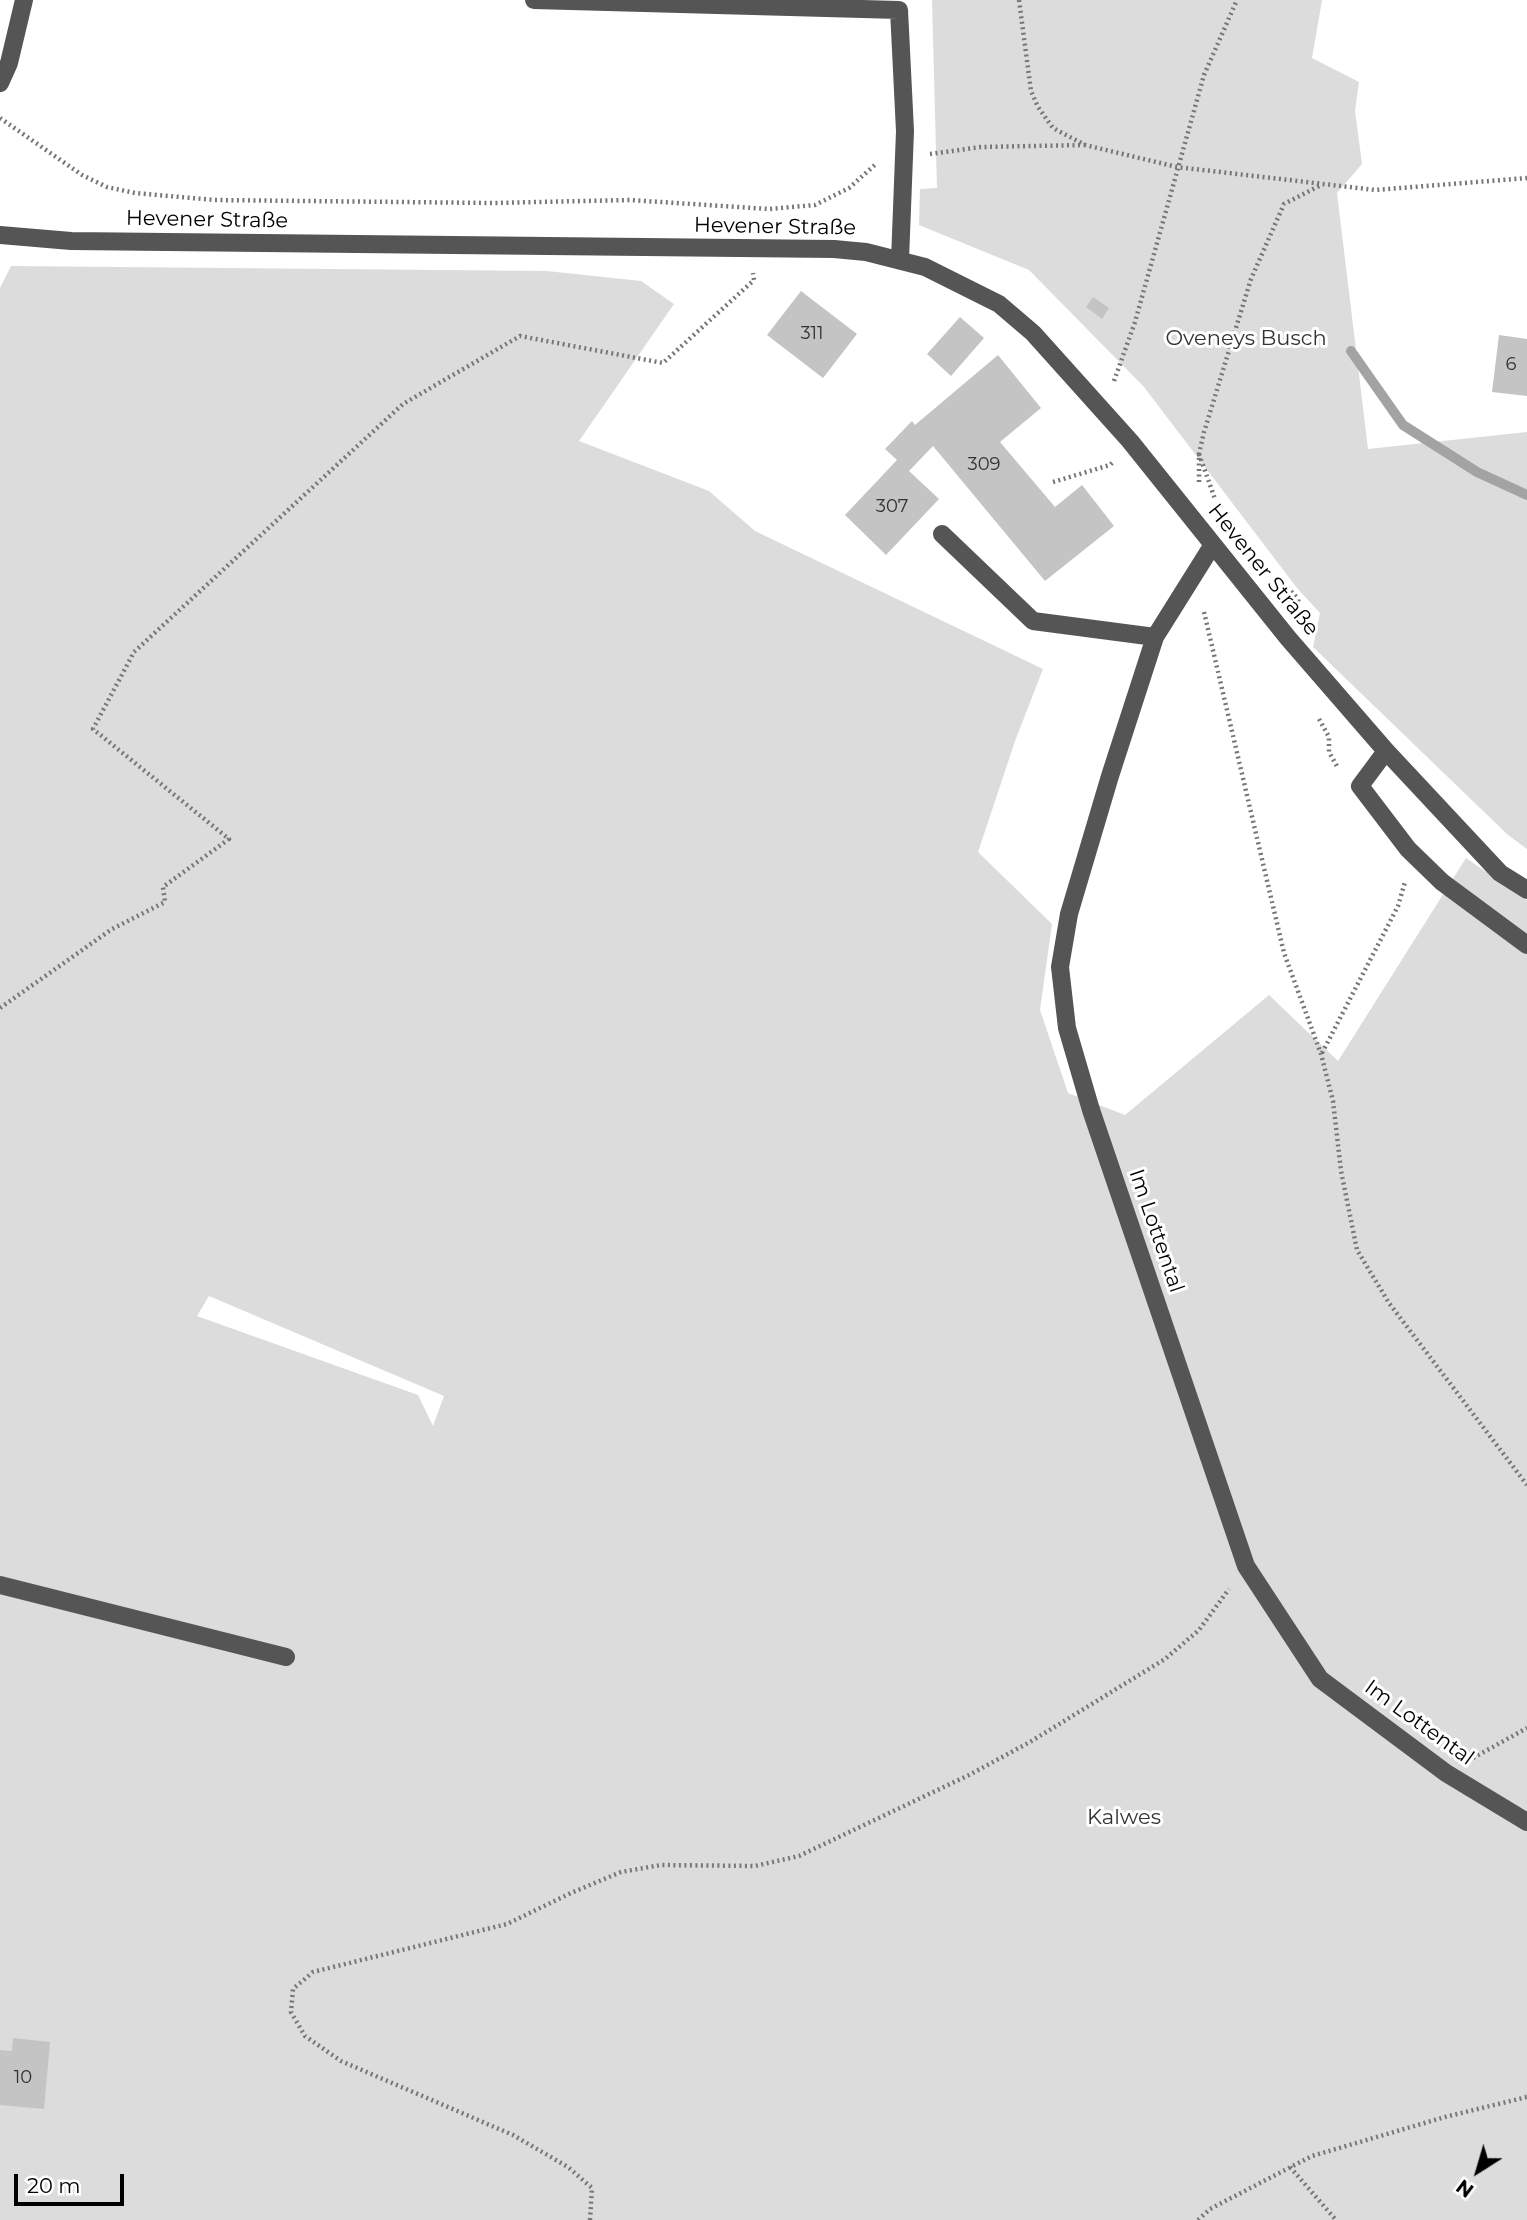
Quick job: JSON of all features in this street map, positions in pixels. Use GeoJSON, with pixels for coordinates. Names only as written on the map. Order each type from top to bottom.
{"type":"FeatureCollection","features":[{"type":"Feature","properties":{"kind":"street"},"geometry":{"type":"LineString","coordinates":[[0,83],[9,63],[24,0]]}},
{"type":"Feature","properties":{"kind":"street"},"geometry":{"type":"LineString","coordinates":[[534,0],[900,10],[905,131],[900,260]]}},
{"type":"Feature","properties":{"kind":"street","name":"Hevener Straße"},"geometry":{"type":"LineString","coordinates":[[0,235],[71,242],[834,249],[866,252],[925,267],[999,304],[1033,333],[1130,441],[1287,638],[1386,751],[1500,873],[1527,890]]}},
{"type":"Feature","properties":{"kind":"street"},"geometry":{"type":"LineString","coordinates":[[942,534],[1034,621],[1155,637]]}},
{"type":"Feature","properties":{"kind":"street","name":"Im Lottental"},"geometry":{"type":"LineString","coordinates":[[1212,546],[1155,637],[1069,914],[1060,967],[1067,1028],[1091,1110],[1246,1566],[1321,1679],[1446,1773],[1527,1822]]}},
{"type":"Feature","properties":{"kind":"street"},"geometry":{"type":"LineString","coordinates":[[1386,751],[1360,786],[1408,849],[1442,883],[1527,946]]}},
{"type":"Feature","properties":{"kind":"street"},"geometry":{"type":"LineString","coordinates":[[0,1585],[286,1657]]}},
{"type":"Feature","properties":{"kind":"path"},"geometry":{"type":"LineString","coordinates":[[1019,0],[1031,91],[1038,107],[1052,128],[1084,145]]}},
{"type":"Feature","properties":{"kind":"path"},"geometry":{"type":"LineString","coordinates":[[1103,410],[1135,322],[1204,75],[1237,0]]}},
{"type":"Feature","properties":{"kind":"path"},"geometry":{"type":"LineString","coordinates":[[0,118],[82,175],[107,187],[135,193],[214,200],[492,203],[630,200],[769,209],[815,205],[849,188],[883,160],[981,147],[1084,145],[1177,167],[1375,190],[1527,178]]}},
{"type":"Feature","properties":{"kind":"path"},"geometry":{"type":"LineString","coordinates":[[1185,510],[1199,495],[1199,454],[1204,432],[1251,279],[1284,204],[1322,185]]}},
{"type":"Feature","properties":{"kind":"path"},"geometry":{"type":"LineString","coordinates":[[0,1008],[112,929],[165,902],[163,887],[229,839],[93,729],[134,652],[403,404],[520,336],[663,363],[754,280],[750,248]]}},
{"type":"Feature","properties":{"kind":"path"},"geometry":{"type":"LineString","coordinates":[[1054,482],[1110,465],[1130,441]]}},
{"type":"Feature","properties":{"kind":"path"},"geometry":{"type":"LineString","coordinates":[[1195,573],[1284,953],[1321,1054],[1333,1101],[1341,1171],[1357,1250],[1389,1303],[1527,1485]]}},
{"type":"Feature","properties":{"kind":"path"},"geometry":{"type":"LineString","coordinates":[[1311,711],[1320,719],[1329,737],[1329,752],[1341,773],[1360,786]]}},
{"type":"Feature","properties":{"kind":"path"},"geometry":{"type":"LineString","coordinates":[[1321,1054],[1398,906],[1405,882],[1408,849]]}},
{"type":"Feature","properties":{"kind":"path"},"geometry":{"type":"LineString","coordinates":[[590,2220],[592,2188],[568,2167],[513,2135],[341,2061],[305,2036],[291,2012],[293,1989],[313,1972],[507,1924],[621,1872],[661,1865],[755,1866],[799,1856],[981,1769],[1165,1659],[1199,1630],[1246,1566]]}},
{"type":"Feature","properties":{"kind":"path"},"geometry":{"type":"LineString","coordinates":[[1446,1773],[1527,1728]]}},
{"type":"Feature","properties":{"kind":"path"},"geometry":{"type":"LineString","coordinates":[[1198,2220],[1210,2210],[1312,2156],[1419,2124],[1527,2097]]}},
{"type":"Feature","properties":{"kind":"path"},"geometry":{"type":"LineString","coordinates":[[1290,2168],[1336,2220]]}},
{"type":"Feature","properties":{"kind":"green space","name":"Oveneys Busch"},"geometry":{"type":"Polygon","coordinates":[[[932,0],[1322,0],[1312,58],[1359,82],[1355,111],[1362,164],[1337,193],[1368,449],[1527,432],[1527,849],[1508,835],[1313,647],[1320,613],[1297,588],[1144,387],[1029,270],[919,225],[920,189],[937,188],[932,0]]]}},
{"type":"Feature","properties":{"kind":"green space","name":"Kalwes"},"geometry":{"type":"Polygon","coordinates":[[[11,266],[547,271],[641,281],[674,304],[579,441],[709,491],[755,531],[1043,669],[1015,741],[978,852],[1052,924],[1040,1010],[1068,1093],[1125,1115],[1269,995],[1338,1061],[1466,858],[1527,900],[1527,2220],[0,2220],[0,288],[11,266]],[[209,1296],[197,1316],[418,1395],[433,1426],[444,1396],[209,1296]]]}},
{"type":"Feature","properties":{"kind":"building"},"geometry":{"type":"Polygon","coordinates":[[[801,291],[857,334],[823,378],[767,335],[801,291]]]}},
{"type":"Feature","properties":{"kind":"building"},"geometry":{"type":"Polygon","coordinates":[[[1093,297],[1109,308],[1102,319],[1086,307],[1093,297]]]}},
{"type":"Feature","properties":{"kind":"building"},"geometry":{"type":"Polygon","coordinates":[[[960,317],[984,338],[951,376],[927,354],[960,317]]]}},
{"type":"Feature","properties":{"kind":"building"},"geometry":{"type":"Polygon","coordinates":[[[1499,335],[1527,339],[1527,396],[1492,392],[1499,335]]]}},
{"type":"Feature","properties":{"kind":"building"},"geometry":{"type":"Polygon","coordinates":[[[998,355],[1041,408],[1000,442],[1055,507],[1082,485],[1114,526],[1045,581],[933,446],[909,471],[939,499],[886,555],[845,515],[897,460],[885,449],[912,421],[915,425],[998,355]]]}},
{"type":"Feature","properties":{"kind":"building"},"geometry":{"type":"Polygon","coordinates":[[[13,2038],[50,2042],[44,2109],[0,2105],[0,2050],[12,2051],[13,2038]]]}},
{"type":"Feature","properties":{"kind":"waterway"},"geometry":{"type":"LineString","coordinates":[[1351,351],[1403,425],[1477,472],[1527,495]]}}]}
